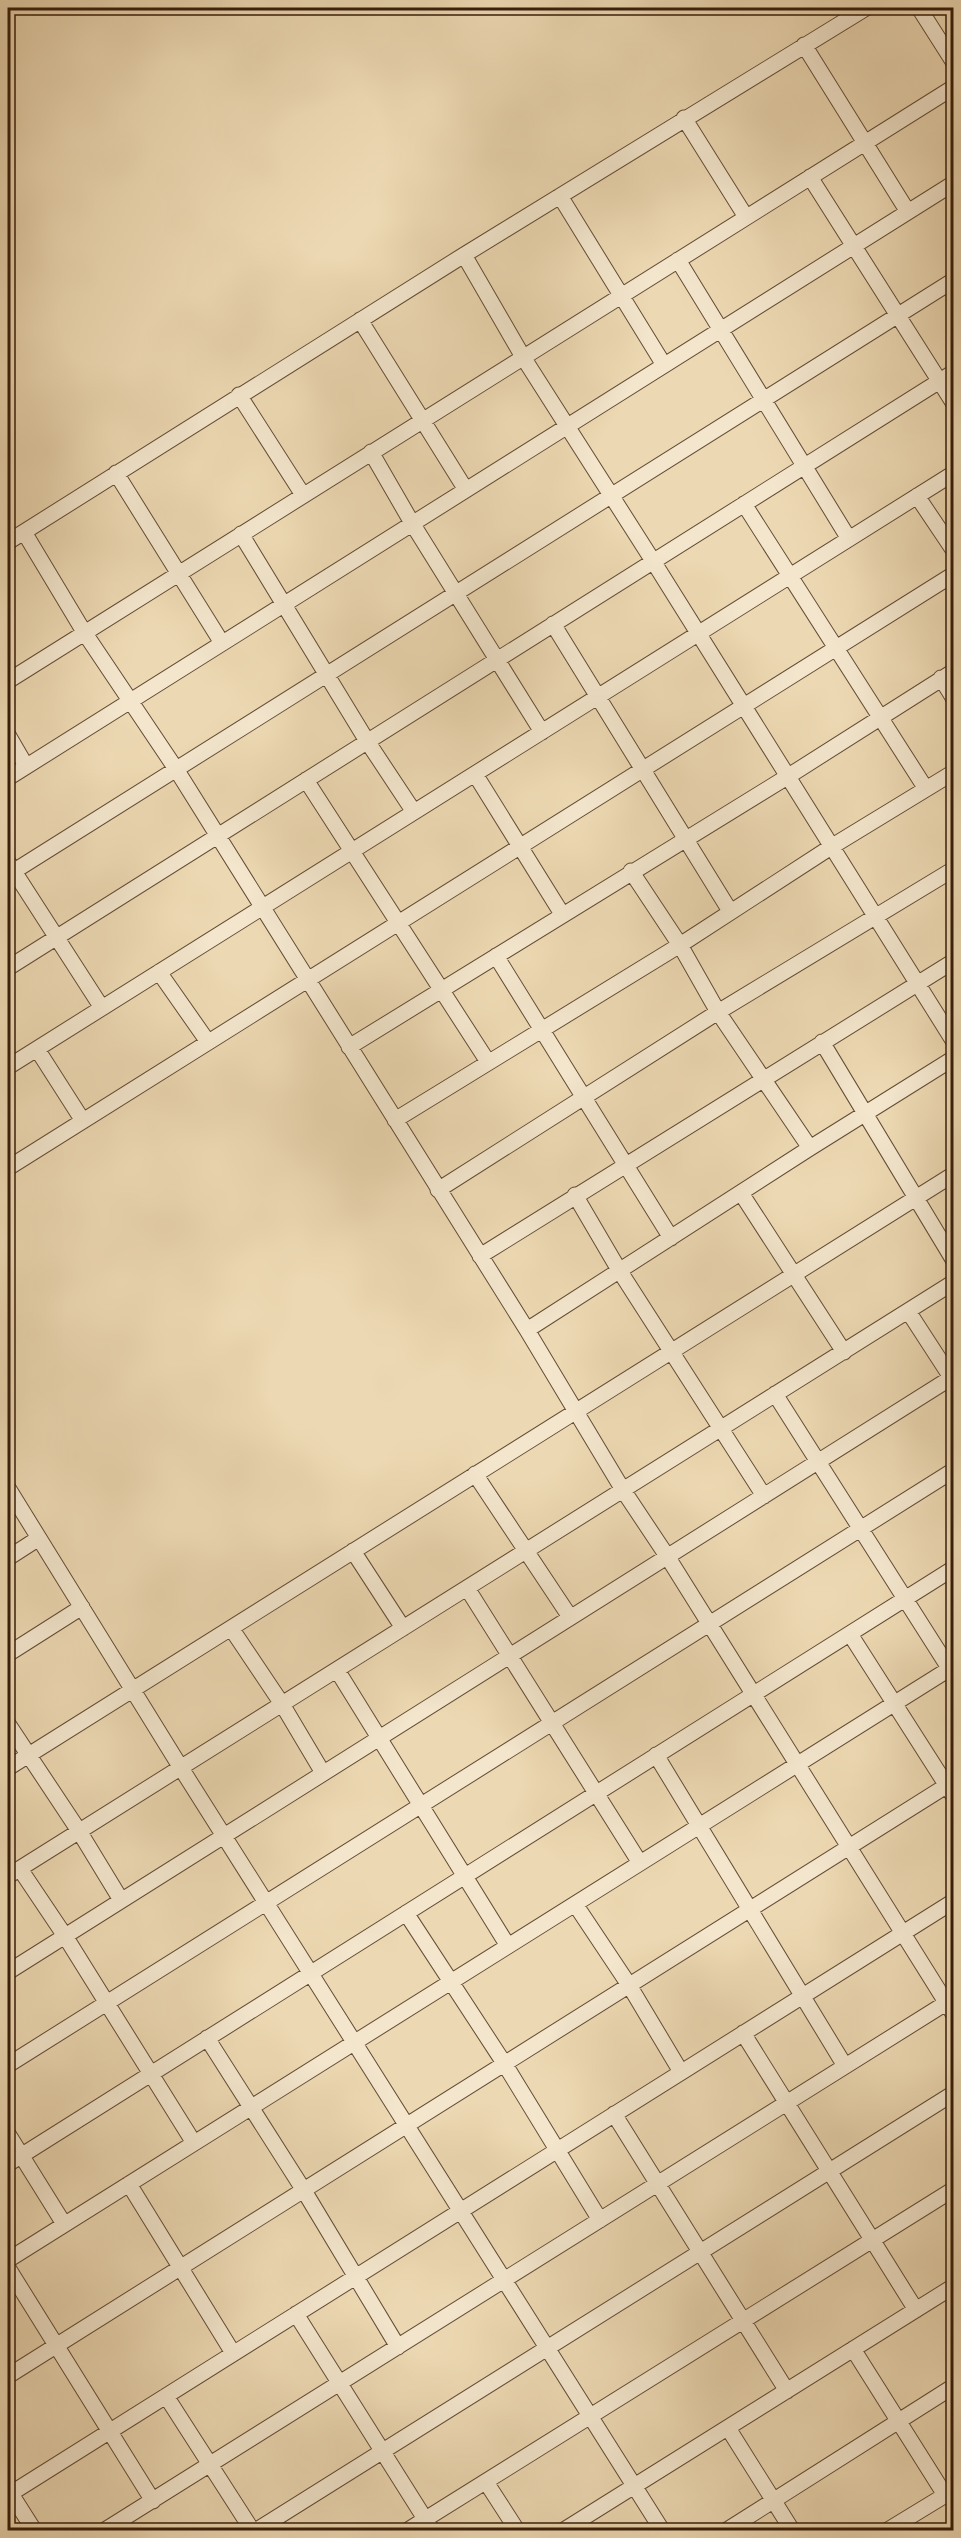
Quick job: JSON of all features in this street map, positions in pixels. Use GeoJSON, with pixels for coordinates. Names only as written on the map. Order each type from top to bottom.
{"type":"FeatureCollection","features":[{"type":"Feature","properties":{"kind":"street"},"geometry":{"type":"LineString","coordinates":[[8,542],[684,118],[866,8]]}},
{"type":"Feature","properties":{"kind":"street"},"geometry":{"type":"LineString","coordinates":[[919,8],[954,63]]}},
{"type":"Feature","properties":{"kind":"street"},"geometry":{"type":"LineString","coordinates":[[804,45],[908,212]]}},
{"type":"Feature","properties":{"kind":"street"},"geometry":{"type":"LineString","coordinates":[[8,681],[954,87]]}},
{"type":"Feature","properties":{"kind":"street"},"geometry":{"type":"LineString","coordinates":[[684,118],[746,217]]}},
{"type":"Feature","properties":{"kind":"street"},"geometry":{"type":"LineString","coordinates":[[810,177],[954,404]]}},
{"type":"Feature","properties":{"kind":"street"},"geometry":{"type":"LineString","coordinates":[[8,777],[954,183]]}},
{"type":"Feature","properties":{"kind":"street"},"geometry":{"type":"LineString","coordinates":[[560,196],[664,365]]}},
{"type":"Feature","properties":{"kind":"street"},"geometry":{"type":"LineString","coordinates":[[464,255],[523,357],[612,495],[954,1042]]}},
{"type":"Feature","properties":{"kind":"street"},"geometry":{"type":"LineString","coordinates":[[678,260],[849,538]]}},
{"type":"Feature","properties":{"kind":"street"},"geometry":{"type":"LineString","coordinates":[[102,1008],[10,870],[327,675],[954,280]]}},
{"type":"Feature","properties":{"kind":"street"},"geometry":{"type":"LineString","coordinates":[[360,320],[466,489]]}},
{"type":"Feature","properties":{"kind":"street"},"geometry":{"type":"LineString","coordinates":[[8,968],[954,372]]}},
{"type":"Feature","properties":{"kind":"street"},"geometry":{"type":"LineString","coordinates":[[239,395],[303,495]]}},
{"type":"Feature","properties":{"kind":"street"},"geometry":{"type":"LineString","coordinates":[[371,452],[412,523],[542,732]]}},
{"type":"Feature","properties":{"kind":"street"},"geometry":{"type":"LineString","coordinates":[[116,473],[222,642]]}},
{"type":"Feature","properties":{"kind":"street"},"geometry":{"type":"LineString","coordinates":[[8,1067],[954,473]]}},
{"type":"Feature","properties":{"kind":"street"},"geometry":{"type":"LineString","coordinates":[[917,496],[954,551]]}},
{"type":"Feature","properties":{"kind":"street"},"geometry":{"type":"LineString","coordinates":[[744,504],[926,789]]}},
{"type":"Feature","properties":{"kind":"street"},"geometry":{"type":"LineString","coordinates":[[24,532],[84,632],[176,769],[527,1330],[623,1490],[951,2005],[845,2066],[105,2530]]}},
{"type":"Feature","properties":{"kind":"street"},"geometry":{"type":"LineString","coordinates":[[241,534],[367,741],[414,812]]}},
{"type":"Feature","properties":{"kind":"street"},"geometry":{"type":"LineString","coordinates":[[8,1168],[954,574]]}},
{"type":"Feature","properties":{"kind":"street"},"geometry":{"type":"LineString","coordinates":[[553,624],[730,911]]}},
{"type":"Feature","properties":{"kind":"street"},"geometry":{"type":"LineString","coordinates":[[349,1047],[631,871],[787,777],[947,674],[954,699]]}},
{"type":"Feature","properties":{"kind":"street"},"geometry":{"type":"LineString","coordinates":[[8,735],[26,766]]}},
{"type":"Feature","properties":{"kind":"street"},"geometry":{"type":"LineString","coordinates":[[395,1120],[680,945],[831,847],[954,772]]}},
{"type":"Feature","properties":{"kind":"street"},"geometry":{"type":"LineString","coordinates":[[475,774],[562,914]]}},
{"type":"Feature","properties":{"kind":"street"},"geometry":{"type":"LineString","coordinates":[[306,780],[488,1062]]}},
{"type":"Feature","properties":{"kind":"street"},"geometry":{"type":"LineString","coordinates":[[438,1190],[718,1012],[954,869]]}},
{"type":"Feature","properties":{"kind":"street"},"geometry":{"type":"LineString","coordinates":[[631,871],[680,945],[718,1012],[810,1148]]}},
{"type":"Feature","properties":{"kind":"street"},"geometry":{"type":"LineString","coordinates":[[496,956],[671,1238]]}},
{"type":"Feature","properties":{"kind":"street"},"geometry":{"type":"LineString","coordinates":[[480,1256],[954,961]]}},
{"type":"Feature","properties":{"kind":"street"},"geometry":{"type":"LineString","coordinates":[[159,972],[208,1042]]}},
{"type":"Feature","properties":{"kind":"street"},"geometry":{"type":"LineString","coordinates":[[822,1042],[954,1261]]}},
{"type":"Feature","properties":{"kind":"street"},"geometry":{"type":"LineString","coordinates":[[37,1049],[83,1121]]}},
{"type":"Feature","properties":{"kind":"street"},"geometry":{"type":"LineString","coordinates":[[527,1330],[954,1058]]}},
{"type":"Feature","properties":{"kind":"street"},"geometry":{"type":"LineString","coordinates":[[8,1768],[954,1174]]}},
{"type":"Feature","properties":{"kind":"street"},"geometry":{"type":"LineString","coordinates":[[741,1193],[844,1352]]}},
{"type":"Feature","properties":{"kind":"street"},"geometry":{"type":"LineString","coordinates":[[575,1195],[619,1270],[764,1496]]}},
{"type":"Feature","properties":{"kind":"street"},"geometry":{"type":"LineString","coordinates":[[194,2143],[65,1936],[14,1872],[954,1282]]}},
{"type":"Feature","properties":{"kind":"street"},"geometry":{"type":"LineString","coordinates":[[8,1972],[818,1461],[953,1379],[908,1311]]}},
{"type":"Feature","properties":{"kind":"street"},"geometry":{"type":"LineString","coordinates":[[8,2260],[951,1667],[905,1599],[775,1394]]}},
{"type":"Feature","properties":{"kind":"street"},"geometry":{"type":"LineString","coordinates":[[8,2065],[954,1470]]}},
{"type":"Feature","properties":{"kind":"street"},"geometry":{"type":"LineString","coordinates":[[475,1474],[570,1617]]}},
{"type":"Feature","properties":{"kind":"street"},"geometry":{"type":"LineString","coordinates":[[8,1488],[310,1973],[662,2530]]}},
{"type":"Feature","properties":{"kind":"street"},"geometry":{"type":"LineString","coordinates":[[8,1558],[39,1538]]}},
{"type":"Feature","properties":{"kind":"street"},"geometry":{"type":"LineString","coordinates":[[353,1551],[403,1628]]}},
{"type":"Feature","properties":{"kind":"street"},"geometry":{"type":"LineString","coordinates":[[8,2164],[954,1568]]}},
{"type":"Feature","properties":{"kind":"street"},"geometry":{"type":"LineString","coordinates":[[467,1588],[640,1863]]}},
{"type":"Feature","properties":{"kind":"street"},"geometry":{"type":"LineString","coordinates":[[8,1654],[82,1607]]}},
{"type":"Feature","properties":{"kind":"street"},"geometry":{"type":"LineString","coordinates":[[231,1628],[282,1704],[323,1773]]}},
{"type":"Feature","properties":{"kind":"street"},"geometry":{"type":"LineString","coordinates":[[8,2376],[406,2123],[849,1846],[951,1788],[850,1634]]}},
{"type":"Feature","properties":{"kind":"street"},"geometry":{"type":"LineString","coordinates":[[337,1670],[508,1946]]}},
{"type":"Feature","properties":{"kind":"street"},"geometry":{"type":"LineString","coordinates":[[8,1724],[121,1900]]}},
{"type":"Feature","properties":{"kind":"street"},"geometry":{"type":"LineString","coordinates":[[656,1755],[845,2066]]}},
{"type":"Feature","properties":{"kind":"street"},"geometry":{"type":"LineString","coordinates":[[34,2530],[9,2491],[166,2396],[954,1900]]}},
{"type":"Feature","properties":{"kind":"street"},"geometry":{"type":"LineString","coordinates":[[575,1904],[681,2072]]}},
{"type":"Feature","properties":{"kind":"street"},"geometry":{"type":"LineString","coordinates":[[406,1913],[504,2063],[600,2220]]}},
{"type":"Feature","properties":{"kind":"street"},"geometry":{"type":"LineString","coordinates":[[743,2033],[916,2310]]}},
{"type":"Feature","properties":{"kind":"street"},"geometry":{"type":"LineString","coordinates":[[207,2038],[303,2189],[398,2347]]}},
{"type":"Feature","properties":{"kind":"street"},"geometry":{"type":"LineString","coordinates":[[257,2530],[954,2093]]}},
{"type":"Feature","properties":{"kind":"street"},"geometry":{"type":"LineString","coordinates":[[614,2114],[787,2391]]}},
{"type":"Feature","properties":{"kind":"street"},"geometry":{"type":"LineString","coordinates":[[8,2134],[64,2224]]}},
{"type":"Feature","properties":{"kind":"street"},"geometry":{"type":"LineString","coordinates":[[129,2184],[182,2266],[233,2353]]}},
{"type":"Feature","properties":{"kind":"street"},"geometry":{"type":"LineString","coordinates":[[408,2530],[429,2525],[486,2482],[954,2189]]}},
{"type":"Feature","properties":{"kind":"street"},"geometry":{"type":"LineString","coordinates":[[8,2268],[153,2501]]}},
{"type":"Feature","properties":{"kind":"street"},"geometry":{"type":"LineString","coordinates":[[564,2530],[954,2286]]}},
{"type":"Feature","properties":{"kind":"street"},"geometry":{"type":"LineString","coordinates":[[296,2314],[429,2525]]}},
{"type":"Feature","properties":{"kind":"street"},"geometry":{"type":"LineString","coordinates":[[853,2349],[898,2421],[949,2492],[888,2530]]}},
{"type":"Feature","properties":{"kind":"street"},"geometry":{"type":"LineString","coordinates":[[727,2530],[954,2386]]}},
{"type":"Feature","properties":{"kind":"street"},"geometry":{"type":"LineString","coordinates":[[166,2396],[252,2530]]}},
{"type":"Feature","properties":{"kind":"street"},"geometry":{"type":"LineString","coordinates":[[728,2428],[792,2530]]}},
{"type":"Feature","properties":{"kind":"street"},"geometry":{"type":"LineString","coordinates":[[486,2482],[517,2530]]}}]}
